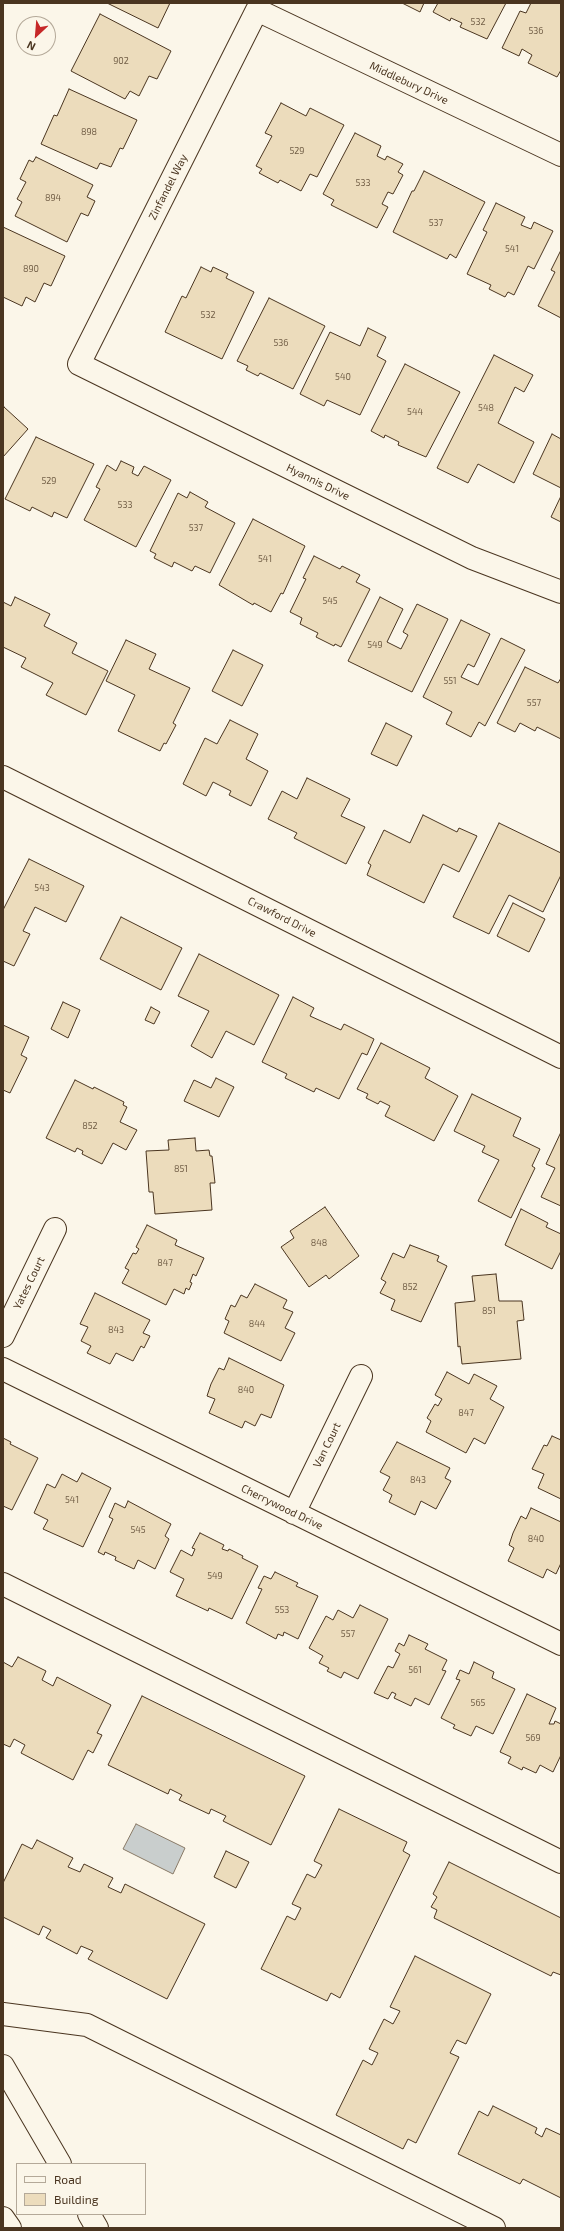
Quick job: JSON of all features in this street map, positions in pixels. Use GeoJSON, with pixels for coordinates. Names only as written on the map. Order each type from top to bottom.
{"type":"FeatureCollection","features":[{"type":"Feature","properties":{"kind":"street","name":"Middlebury Drive"},"geometry":{"type":"LineString","coordinates":[[257,10],[561,155]]}},
{"type":"Feature","properties":{"kind":"street","name":"Zinfandel Way"},"geometry":{"type":"LineString","coordinates":[[79,364],[257,10]]}},
{"type":"Feature","properties":{"kind":"street","name":"Hyannis Drive"},"geometry":{"type":"LineString","coordinates":[[79,364],[472,558],[561,592]]}},
{"type":"Feature","properties":{"kind":"street","name":"Crawford Drive"},"geometry":{"type":"LineString","coordinates":[[6,786],[561,1057]]}},
{"type":"Feature","properties":{"kind":"street","name":"Yates Court"},"geometry":{"type":"LineString","coordinates":[[3,1336],[55,1229]]}},
{"type":"Feature","properties":{"kind":"street","name":"Cherrywood Drive"},"geometry":{"type":"LineString","coordinates":[[3,1370],[561,1644]]}},
{"type":"Feature","properties":{"kind":"street","name":"Van Court"},"geometry":{"type":"LineString","coordinates":[[294,1514],[361,1376]]}},
{"type":"Feature","properties":{"kind":"street"},"geometry":{"type":"LineString","coordinates":[[3,1584],[561,1862]]}},
{"type":"Feature","properties":{"kind":"street"},"geometry":{"type":"LineString","coordinates":[[3,2014],[87,2025],[494,2228]]}},
{"type":"Feature","properties":{"kind":"street"},"geometry":{"type":"LineString","coordinates":[[3,2066],[59,2163]]}},
{"type":"Feature","properties":{"kind":"street"},"geometry":{"type":"LineString","coordinates":[[90,2215],[97,2228]]}},
{"type":"Feature","properties":{"kind":"street"},"geometry":{"type":"LineString","coordinates":[[3,2218],[10,2228]]}},
{"type":"Feature","properties":{"kind":"shaded area"},"geometry":{"type":"Polygon","coordinates":[[[136,1824],[185,1848],[173,1874],[123,1849],[136,1824]]]}},
{"type":"Feature","properties":{"kind":"building"},"geometry":{"type":"Polygon","coordinates":[[[107,3],[170,3],[158,28],[107,3]]]}},
{"type":"Feature","properties":{"kind":"building"},"geometry":{"type":"Polygon","coordinates":[[[402,3],[424,3],[420,12],[402,3]]]}},
{"type":"Feature","properties":{"kind":"building"},"geometry":{"type":"Polygon","coordinates":[[[438,3],[506,3],[487,39],[460,27],[462,23],[451,18],[450,21],[433,12],[438,3]]]}},
{"type":"Feature","properties":{"kind":"building"},"geometry":{"type":"Polygon","coordinates":[[[531,3],[561,3],[561,70],[557,77],[528,63],[532,55],[522,49],[519,56],[502,48],[520,11],[526,13],[531,3]]]}},
{"type":"Feature","properties":{"kind":"building"},"geometry":{"type":"Polygon","coordinates":[[[100,14],[171,51],[157,79],[149,76],[139,96],[130,91],[125,99],[71,71],[100,14]]]}},
{"type":"Feature","properties":{"kind":"building"},"geometry":{"type":"Polygon","coordinates":[[[69,89],[137,120],[123,149],[120,148],[111,167],[100,163],[97,169],[41,144],[54,115],[57,116],[69,89]]]}},
{"type":"Feature","properties":{"kind":"building"},"geometry":{"type":"Polygon","coordinates":[[[281,103],[306,116],[310,108],[344,125],[317,177],[310,174],[301,191],[280,180],[278,183],[259,173],[262,169],[256,166],[272,136],[265,133],[281,103]]]}},
{"type":"Feature","properties":{"kind":"building"},"geometry":{"type":"Polygon","coordinates":[[[355,133],[381,146],[377,156],[385,160],[387,156],[403,164],[398,172],[403,175],[393,194],[388,192],[382,204],[388,207],[377,228],[331,205],[334,200],[323,194],[355,133]]]}},
{"type":"Feature","properties":{"kind":"building"},"geometry":{"type":"Polygon","coordinates":[[[36,157],[93,185],[87,197],[95,201],[88,216],[81,213],[67,242],[15,216],[22,202],[17,199],[26,182],[20,179],[29,160],[33,162],[36,157]]]}},
{"type":"Feature","properties":{"kind":"building"},"geometry":{"type":"Polygon","coordinates":[[[424,171],[485,202],[456,258],[450,254],[447,259],[393,232],[412,191],[414,191],[424,171]]]}},
{"type":"Feature","properties":{"kind":"building"},"geometry":{"type":"Polygon","coordinates":[[[496,203],[525,217],[521,225],[531,229],[534,222],[553,231],[534,269],[528,266],[514,295],[508,292],[505,297],[489,289],[491,285],[467,274],[487,232],[483,230],[496,203]]]}},
{"type":"Feature","properties":{"kind":"building"},"geometry":{"type":"Polygon","coordinates":[[[3,227],[65,256],[51,286],[44,283],[35,302],[26,297],[22,306],[3,297],[3,227]]]}},
{"type":"Feature","properties":{"kind":"building"},"geometry":{"type":"Polygon","coordinates":[[[561,250],[561,318],[538,306],[555,272],[551,270],[561,250]]]}},
{"type":"Feature","properties":{"kind":"building"},"geometry":{"type":"Polygon","coordinates":[[[201,267],[211,272],[213,267],[228,274],[226,278],[254,292],[222,359],[165,332],[182,296],[186,298],[201,267]]]}},
{"type":"Feature","properties":{"kind":"building"},"geometry":{"type":"Polygon","coordinates":[[[269,298],[325,326],[293,389],[260,373],[258,376],[246,370],[248,366],[237,361],[269,298]]]}},
{"type":"Feature","properties":{"kind":"building"},"geometry":{"type":"Polygon","coordinates":[[[368,328],[386,337],[377,356],[386,361],[360,415],[327,400],[324,406],[300,394],[330,332],[360,346],[368,328]]]}},
{"type":"Feature","properties":{"kind":"building"},"geometry":{"type":"Polygon","coordinates":[[[494,355],[533,375],[524,392],[515,387],[498,423],[534,442],[514,483],[478,464],[468,483],[437,468],[494,355]]]}},
{"type":"Feature","properties":{"kind":"building"},"geometry":{"type":"Polygon","coordinates":[[[405,364],[460,392],[426,457],[398,445],[399,442],[385,435],[384,438],[371,431],[405,364]]]}},
{"type":"Feature","properties":{"kind":"building"},"geometry":{"type":"Polygon","coordinates":[[[4,407],[28,429],[3,457],[3,409],[4,407]]]}},
{"type":"Feature","properties":{"kind":"building"},"geometry":{"type":"Polygon","coordinates":[[[552,434],[561,439],[561,488],[533,474],[552,434]]]}},
{"type":"Feature","properties":{"kind":"building"},"geometry":{"type":"Polygon","coordinates":[[[36,437],[94,464],[67,518],[54,512],[52,517],[32,507],[30,511],[5,499],[36,437]]]}},
{"type":"Feature","properties":{"kind":"building"},"geometry":{"type":"Polygon","coordinates":[[[121,461],[134,467],[132,473],[138,476],[144,466],[171,480],[136,547],[84,520],[100,489],[96,487],[107,465],[116,471],[121,461]]]}},
{"type":"Feature","properties":{"kind":"building"},"geometry":{"type":"Polygon","coordinates":[[[190,492],[208,502],[205,507],[235,523],[210,573],[195,566],[192,571],[174,562],[172,567],[154,558],[156,554],[150,551],[178,493],[187,498],[190,492]]]}},
{"type":"Feature","properties":{"kind":"building"},"geometry":{"type":"Polygon","coordinates":[[[561,496],[561,522],[551,517],[561,496]]]}},
{"type":"Feature","properties":{"kind":"building"},"geometry":{"type":"Polygon","coordinates":[[[253,519],[305,546],[283,594],[281,593],[271,612],[254,603],[253,605],[219,585],[253,519]]]}},
{"type":"Feature","properties":{"kind":"building"},"geometry":{"type":"Polygon","coordinates":[[[314,556],[340,569],[342,566],[360,575],[356,582],[370,589],[341,647],[335,644],[334,646],[316,637],[318,633],[300,624],[302,618],[290,612],[306,579],[303,578],[314,556]]]}},
{"type":"Feature","properties":{"kind":"building"},"geometry":{"type":"Polygon","coordinates":[[[15,597],[50,614],[44,626],[77,643],[72,653],[108,671],[86,715],[46,695],[53,683],[21,667],[26,658],[3,647],[3,602],[11,606],[15,597]]]}},
{"type":"Feature","properties":{"kind":"building"},"geometry":{"type":"Polygon","coordinates":[[[380,597],[403,609],[387,642],[401,649],[408,635],[403,632],[417,604],[448,619],[412,692],[348,661],[380,597]]]}},
{"type":"Feature","properties":{"kind":"building"},"geometry":{"type":"Polygon","coordinates":[[[461,620],[490,634],[474,667],[468,664],[461,677],[478,685],[501,638],[525,650],[485,726],[479,722],[471,737],[446,724],[452,712],[423,697],[461,620]]]}},
{"type":"Feature","properties":{"kind":"building"},"geometry":{"type":"Polygon","coordinates":[[[126,640],[156,654],[149,669],[190,688],[173,723],[176,725],[166,744],[164,743],[160,751],[118,731],[135,695],[106,681],[126,640]]]}},
{"type":"Feature","properties":{"kind":"building"},"geometry":{"type":"Polygon","coordinates":[[[233,650],[263,665],[242,706],[212,691],[233,650]]]}},
{"type":"Feature","properties":{"kind":"building"},"geometry":{"type":"Polygon","coordinates":[[[525,667],[558,683],[561,678],[561,739],[537,727],[535,731],[520,723],[515,732],[497,723],[525,667]]]}},
{"type":"Feature","properties":{"kind":"building"},"geometry":{"type":"Polygon","coordinates":[[[230,720],[258,734],[246,759],[268,771],[251,806],[229,795],[231,791],[213,782],[206,796],[183,784],[205,738],[217,744],[230,720]]]}},
{"type":"Feature","properties":{"kind":"building"},"geometry":{"type":"Polygon","coordinates":[[[386,723],[412,736],[397,766],[371,754],[386,723]]]}},
{"type":"Feature","properties":{"kind":"building"},"geometry":{"type":"Polygon","coordinates":[[[307,778],[350,799],[341,816],[365,827],[346,864],[294,838],[297,833],[268,819],[282,791],[297,799],[307,778]]]}},
{"type":"Feature","properties":{"kind":"building"},"geometry":{"type":"Polygon","coordinates":[[[423,815],[457,832],[459,828],[477,836],[459,872],[443,864],[424,903],[367,875],[371,865],[368,863],[384,830],[410,843],[423,815]]]}},
{"type":"Feature","properties":{"kind":"building"},"geometry":{"type":"Polygon","coordinates":[[[499,823],[561,853],[561,875],[543,912],[509,895],[489,934],[453,917],[499,823]]]}},
{"type":"Feature","properties":{"kind":"building"},"geometry":{"type":"Polygon","coordinates":[[[29,859],[84,886],[66,922],[35,907],[23,931],[30,934],[14,966],[3,961],[3,910],[29,859]]]}},
{"type":"Feature","properties":{"kind":"building"},"geometry":{"type":"Polygon","coordinates":[[[513,903],[545,919],[529,952],[497,936],[513,903]]]}},
{"type":"Feature","properties":{"kind":"building"},"geometry":{"type":"Polygon","coordinates":[[[121,917],[182,948],[161,990],[100,959],[121,917]]]}},
{"type":"Feature","properties":{"kind":"building"},"geometry":{"type":"Polygon","coordinates":[[[199,954],[279,995],[254,1045],[226,1031],[212,1058],[191,1046],[209,1011],[178,996],[199,954]]]}},
{"type":"Feature","properties":{"kind":"building"},"geometry":{"type":"Polygon","coordinates":[[[293,997],[314,1008],[310,1016],[341,1030],[344,1024],[374,1039],[367,1055],[362,1053],[339,1099],[316,1088],[314,1092],[285,1078],[287,1074],[262,1062],[293,997]]]}},
{"type":"Feature","properties":{"kind":"building"},"geometry":{"type":"Polygon","coordinates":[[[63,1002],[80,1010],[68,1038],[51,1029],[63,1002]]]}},
{"type":"Feature","properties":{"kind":"building"},"geometry":{"type":"Polygon","coordinates":[[[151,1007],[160,1012],[154,1024],[145,1020],[151,1007]]]}},
{"type":"Feature","properties":{"kind":"building"},"geometry":{"type":"Polygon","coordinates":[[[3,1025],[29,1037],[21,1055],[27,1058],[10,1093],[3,1090],[3,1025]]]}},
{"type":"Feature","properties":{"kind":"building"},"geometry":{"type":"Polygon","coordinates":[[[381,1043],[430,1068],[425,1078],[458,1096],[434,1141],[385,1116],[390,1106],[380,1101],[378,1104],[366,1098],[368,1094],[357,1089],[381,1043]]]}},
{"type":"Feature","properties":{"kind":"building"},"geometry":{"type":"Polygon","coordinates":[[[216,1078],[234,1087],[219,1117],[184,1101],[194,1080],[211,1088],[216,1078]]]}},
{"type":"Feature","properties":{"kind":"building"},"geometry":{"type":"Polygon","coordinates":[[[75,1080],[93,1089],[94,1087],[124,1102],[123,1105],[127,1107],[120,1122],[137,1130],[126,1150],[113,1143],[102,1164],[82,1154],[83,1151],[77,1148],[75,1152],[46,1138],[75,1080]]]}},
{"type":"Feature","properties":{"kind":"building"},"geometry":{"type":"Polygon","coordinates":[[[472,1094],[521,1118],[513,1136],[540,1149],[532,1166],[535,1168],[511,1218],[478,1201],[499,1160],[482,1152],[485,1146],[454,1131],[472,1094]]]}},
{"type":"Feature","properties":{"kind":"building"},"geometry":{"type":"Polygon","coordinates":[[[561,1132],[561,1206],[541,1197],[555,1168],[546,1164],[561,1132]]]}},
{"type":"Feature","properties":{"kind":"building"},"geometry":{"type":"Polygon","coordinates":[[[195,1138],[196,1151],[209,1150],[210,1156],[212,1156],[215,1183],[210,1183],[212,1210],[155,1214],[153,1192],[149,1192],[146,1151],[169,1150],[168,1140],[195,1138]]]}},
{"type":"Feature","properties":{"kind":"building"},"geometry":{"type":"Polygon","coordinates":[[[325,1207],[359,1256],[329,1279],[326,1275],[309,1287],[281,1247],[294,1238],[290,1231],[325,1207]]]}},
{"type":"Feature","properties":{"kind":"building"},"geometry":{"type":"Polygon","coordinates":[[[521,1209],[548,1223],[546,1227],[561,1234],[561,1251],[552,1269],[505,1245],[521,1209]]]}},
{"type":"Feature","properties":{"kind":"building"},"geometry":{"type":"Polygon","coordinates":[[[147,1225],[177,1240],[175,1245],[204,1258],[196,1276],[193,1274],[190,1282],[192,1283],[189,1290],[186,1288],[184,1294],[174,1289],[166,1305],[122,1283],[129,1270],[125,1268],[133,1253],[136,1254],[139,1249],[136,1247],[147,1225]]]}},
{"type":"Feature","properties":{"kind":"building"},"geometry":{"type":"Polygon","coordinates":[[[410,1245],[439,1256],[437,1261],[447,1266],[421,1322],[391,1310],[395,1300],[380,1293],[386,1282],[381,1279],[393,1253],[404,1258],[410,1245]]]}},
{"type":"Feature","properties":{"kind":"building"},"geometry":{"type":"Polygon","coordinates":[[[496,1274],[499,1301],[522,1301],[524,1320],[517,1321],[521,1359],[462,1364],[460,1346],[458,1347],[455,1303],[475,1301],[472,1276],[496,1274]]]}},
{"type":"Feature","properties":{"kind":"building"},"geometry":{"type":"Polygon","coordinates":[[[255,1284],[287,1300],[283,1308],[293,1312],[285,1328],[295,1333],[281,1361],[224,1333],[229,1321],[225,1319],[231,1305],[235,1307],[241,1295],[247,1298],[255,1284]]]}},
{"type":"Feature","properties":{"kind":"building"},"geometry":{"type":"Polygon","coordinates":[[[95,1293],[150,1320],[143,1333],[150,1336],[144,1348],[141,1346],[133,1361],[116,1353],[110,1364],[87,1353],[91,1346],[81,1341],[88,1327],[80,1324],[95,1293]]]}},
{"type":"Feature","properties":{"kind":"building"},"geometry":{"type":"Polygon","coordinates":[[[229,1358],[284,1385],[271,1418],[261,1414],[255,1426],[245,1421],[242,1428],[209,1413],[215,1399],[207,1396],[211,1384],[219,1368],[224,1370],[229,1358]]]}},
{"type":"Feature","properties":{"kind":"building"},"geometry":{"type":"Polygon","coordinates":[[[447,1372],[469,1384],[474,1374],[497,1386],[490,1399],[504,1407],[485,1444],[474,1438],[466,1453],[426,1432],[431,1421],[427,1418],[435,1404],[438,1406],[442,1399],[435,1395],[447,1372]]]}},
{"type":"Feature","properties":{"kind":"building"},"geometry":{"type":"Polygon","coordinates":[[[552,1436],[561,1440],[561,1499],[538,1488],[544,1474],[532,1469],[544,1445],[547,1446],[552,1436]]]}},
{"type":"Feature","properties":{"kind":"building"},"geometry":{"type":"Polygon","coordinates":[[[3,1438],[11,1442],[10,1444],[38,1458],[12,1510],[3,1506],[3,1438]]]}},
{"type":"Feature","properties":{"kind":"building"},"geometry":{"type":"Polygon","coordinates":[[[397,1442],[450,1468],[445,1478],[451,1481],[436,1509],[421,1501],[415,1515],[389,1502],[392,1495],[383,1490],[390,1477],[380,1472],[397,1442]]]}},
{"type":"Feature","properties":{"kind":"building"},"geometry":{"type":"Polygon","coordinates":[[[82,1473],[111,1488],[83,1547],[43,1529],[48,1520],[34,1513],[47,1484],[55,1488],[62,1474],[77,1482],[82,1473]]]}},
{"type":"Feature","properties":{"kind":"building"},"geometry":{"type":"Polygon","coordinates":[[[128,1501],[171,1524],[165,1536],[169,1539],[155,1569],[138,1560],[134,1569],[115,1560],[116,1557],[105,1552],[104,1555],[98,1552],[113,1519],[109,1517],[115,1503],[125,1508],[128,1501]]]}},
{"type":"Feature","properties":{"kind":"building"},"geometry":{"type":"Polygon","coordinates":[[[531,1508],[561,1522],[561,1563],[556,1574],[547,1569],[543,1578],[508,1561],[514,1548],[509,1545],[513,1533],[521,1516],[526,1519],[531,1508]]]}},
{"type":"Feature","properties":{"kind":"building"},"geometry":{"type":"Polygon","coordinates":[[[200,1533],[224,1545],[222,1549],[228,1551],[229,1549],[258,1566],[232,1619],[209,1608],[208,1611],[176,1596],[184,1579],[170,1572],[181,1550],[192,1556],[195,1549],[192,1548],[200,1533]]]}},
{"type":"Feature","properties":{"kind":"building"},"geometry":{"type":"Polygon","coordinates":[[[275,1572],[298,1583],[296,1586],[318,1596],[298,1639],[284,1632],[283,1636],[278,1634],[276,1639],[246,1623],[262,1589],[258,1588],[264,1576],[271,1579],[275,1572]]]}},
{"type":"Feature","properties":{"kind":"building"},"geometry":{"type":"Polygon","coordinates":[[[360,1605],[388,1619],[358,1679],[344,1672],[341,1678],[327,1671],[329,1668],[319,1663],[323,1656],[309,1648],[326,1616],[333,1620],[338,1610],[353,1618],[360,1605]]]}},
{"type":"Feature","properties":{"kind":"building"},"geometry":{"type":"Polygon","coordinates":[[[409,1635],[428,1644],[425,1649],[447,1660],[442,1670],[446,1671],[429,1705],[415,1698],[411,1706],[394,1698],[396,1694],[392,1692],[388,1699],[374,1693],[388,1666],[393,1668],[400,1654],[395,1651],[399,1643],[404,1646],[409,1635]]]}},
{"type":"Feature","properties":{"kind":"building"},"geometry":{"type":"Polygon","coordinates":[[[18,1657],[46,1671],[42,1680],[53,1686],[57,1677],[111,1705],[97,1733],[102,1735],[93,1753],[88,1750],[73,1780],[21,1753],[25,1745],[14,1739],[10,1747],[3,1744],[3,1662],[12,1667],[18,1657]]]}},
{"type":"Feature","properties":{"kind":"building"},"geometry":{"type":"Polygon","coordinates":[[[474,1662],[494,1672],[492,1678],[515,1689],[493,1734],[476,1726],[471,1736],[453,1728],[455,1725],[441,1718],[460,1680],[456,1679],[460,1670],[469,1674],[474,1662]]]}},
{"type":"Feature","properties":{"kind":"building"},"geometry":{"type":"Polygon","coordinates":[[[527,1694],[556,1708],[549,1724],[554,1724],[555,1721],[561,1724],[561,1755],[553,1772],[540,1765],[536,1773],[523,1767],[522,1770],[508,1763],[511,1757],[500,1752],[527,1694]]]}},
{"type":"Feature","properties":{"kind":"building"},"geometry":{"type":"Polygon","coordinates":[[[142,1696],[305,1776],[271,1845],[223,1821],[226,1816],[211,1809],[209,1814],[179,1800],[182,1795],[170,1789],[168,1794],[108,1765],[142,1696]]]}},
{"type":"Feature","properties":{"kind":"building"},"geometry":{"type":"Polygon","coordinates":[[[339,1809],[407,1842],[403,1851],[410,1855],[340,1998],[331,1993],[327,2001],[261,1969],[287,1916],[295,1920],[301,1908],[292,1904],[307,1874],[315,1878],[322,1865],[314,1861],[339,1809]]]}},
{"type":"Feature","properties":{"kind":"building"},"geometry":{"type":"Polygon","coordinates":[[[37,1840],[73,1858],[68,1867],[80,1872],[84,1864],[113,1878],[108,1887],[121,1893],[125,1884],[205,1924],[167,1999],[88,1959],[93,1951],[81,1946],[77,1954],[46,1938],[51,1930],[43,1926],[39,1935],[3,1917],[3,1883],[22,1844],[32,1849],[37,1840]]]}},
{"type":"Feature","properties":{"kind":"building"},"geometry":{"type":"Polygon","coordinates":[[[226,1851],[249,1862],[236,1888],[214,1877],[226,1851]]]}},
{"type":"Feature","properties":{"kind":"building"},"geometry":{"type":"Polygon","coordinates":[[[449,1862],[561,1918],[561,1975],[553,1972],[551,1976],[434,1918],[437,1910],[431,1907],[437,1897],[433,1894],[449,1862]]]}},
{"type":"Feature","properties":{"kind":"building"},"geometry":{"type":"Polygon","coordinates":[[[415,1956],[491,1994],[466,2044],[457,2040],[450,2053],[459,2057],[416,2143],[408,2139],[403,2149],[336,2115],[363,2060],[372,2065],[378,2053],[369,2049],[384,2019],[393,2024],[400,2011],[390,2007],[415,1956]]]}},
{"type":"Feature","properties":{"kind":"building"},"geometry":{"type":"Polygon","coordinates":[[[493,2106],[537,2128],[535,2133],[542,2137],[546,2128],[561,2135],[561,2198],[523,2179],[520,2184],[458,2154],[479,2111],[488,2116],[493,2106]]]}}]}
